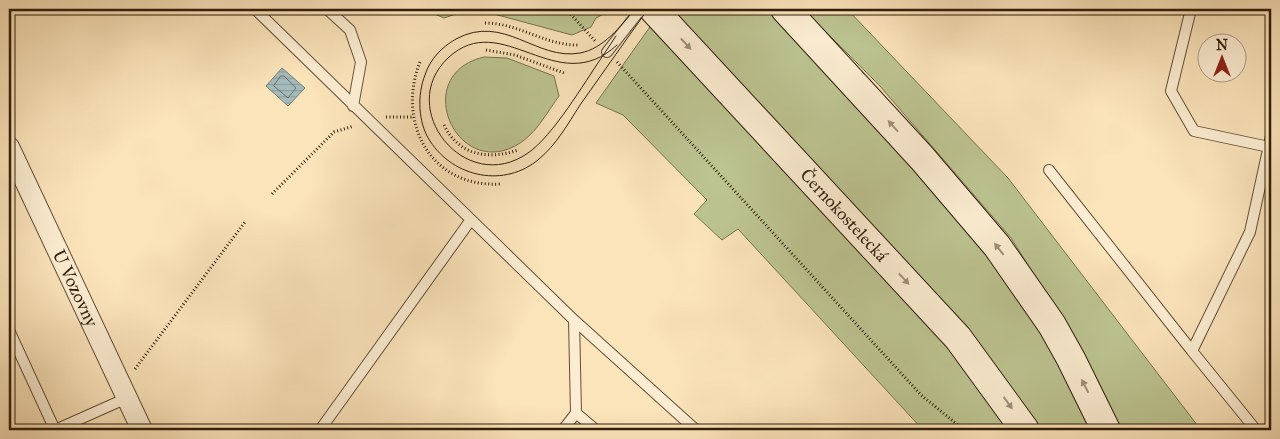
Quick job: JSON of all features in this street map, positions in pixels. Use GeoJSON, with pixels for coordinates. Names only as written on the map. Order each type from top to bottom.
{"type":"FeatureCollection","features":[{"type":"Feature","properties":{"kind":"main road"},"geometry":{"type":"LineString","coordinates":[[785,9],[922,158],[997,246],[1052,326],[1072,359],[1106,430]]}},
{"type":"Feature","properties":{"kind":"main road","name":"Černokostelecká"},"geometry":{"type":"LineString","coordinates":[[644,10],[958,338],[1026,430]]}},
{"type":"Feature","properties":{"kind":"street","name":"U Vozovny"},"geometry":{"type":"LineString","coordinates":[[9,147],[142,430]]}},
{"type":"Feature","properties":{"kind":"lane"},"geometry":{"type":"LineString","coordinates":[[254,9],[470,221],[574,320],[696,430]]}},
{"type":"Feature","properties":{"kind":"lane"},"geometry":{"type":"LineString","coordinates":[[327,9],[350,30],[361,62],[353,106]]}},
{"type":"Feature","properties":{"kind":"lane"},"geometry":{"type":"LineString","coordinates":[[1191,9],[1171,91],[1194,131],[1269,148]]}},
{"type":"Feature","properties":{"kind":"lane"},"geometry":{"type":"LineString","coordinates":[[604,48],[644,10]]}},
{"type":"Feature","properties":{"kind":"lane"},"geometry":{"type":"LineString","coordinates":[[1192,351],[1250,232],[1271,136]]}},
{"type":"Feature","properties":{"kind":"lane"},"geometry":{"type":"LineString","coordinates":[[1049,170],[1256,430]]}},
{"type":"Feature","properties":{"kind":"lane"},"geometry":{"type":"LineString","coordinates":[[320,430],[470,221]]}},
{"type":"Feature","properties":{"kind":"lane"},"geometry":{"type":"LineString","coordinates":[[563,430],[576,413],[574,320]]}},
{"type":"Feature","properties":{"kind":"lane"},"geometry":{"type":"LineString","coordinates":[[9,330],[55,430],[127,398]]}},
{"type":"Feature","properties":{"kind":"lane"},"geometry":{"type":"LineString","coordinates":[[576,413],[596,430]]}},
{"type":"Feature","properties":{"kind":"path"},"geometry":{"type":"LineString","coordinates":[[566,9],[604,48],[921,395],[964,430]]}},
{"type":"Feature","properties":{"kind":"path"},"geometry":{"type":"LineString","coordinates":[[485,23],[514,27],[563,45],[579,45]]}},
{"type":"Feature","properties":{"kind":"path"},"geometry":{"type":"LineString","coordinates":[[486,50],[508,53],[564,73]]}},
{"type":"Feature","properties":{"kind":"path"},"geometry":{"type":"LineString","coordinates":[[420,62],[413,86],[413,117],[423,146],[444,168],[474,182],[500,184]]}},
{"type":"Feature","properties":{"kind":"path"},"geometry":{"type":"LineString","coordinates":[[272,194],[334,132],[388,117],[413,117]]}},
{"type":"Feature","properties":{"kind":"path"},"geometry":{"type":"LineString","coordinates":[[444,125],[461,146],[480,155],[502,155],[518,150]]}},
{"type":"Feature","properties":{"kind":"path"},"geometry":{"type":"LineString","coordinates":[[131,373],[245,222]]}},
{"type":"Feature","properties":{"kind":"green space"},"geometry":{"type":"Polygon","coordinates":[[[423,9],[613,9],[596,18],[591,27],[572,35],[490,13],[465,11],[444,18],[423,9]]]}},
{"type":"Feature","properties":{"kind":"green space"},"geometry":{"type":"Polygon","coordinates":[[[671,9],[768,9],[777,18],[847,90],[1009,281],[1057,358],[1092,430],[1041,430],[976,339],[671,9]]]}},
{"type":"Feature","properties":{"kind":"green space"},"geometry":{"type":"Polygon","coordinates":[[[803,9],[847,9],[1008,178],[1201,430],[1120,430],[1095,376],[1071,333],[1011,238],[879,85],[803,9]]]}},
{"type":"Feature","properties":{"kind":"green space"},"geometry":{"type":"Polygon","coordinates":[[[652,24],[956,350],[1012,430],[923,430],[738,229],[722,240],[694,214],[707,200],[623,115],[596,103],[652,24]]]}},
{"type":"Feature","properties":{"kind":"green space"},"geometry":{"type":"Polygon","coordinates":[[[484,57],[507,58],[554,76],[559,96],[528,137],[500,151],[479,150],[462,139],[451,123],[446,104],[449,84],[461,68],[484,57]]]}},
{"type":"Feature","properties":{"kind":"water"},"geometry":{"type":"Polygon","coordinates":[[[282,68],[305,88],[288,106],[266,86],[282,68]]]}},
{"type":"Feature","properties":{"kind":"tram line"},"geometry":{"type":"LineString","coordinates":[[635,9],[604,42],[588,51],[580,53],[564,54],[549,51],[505,34],[489,31],[473,32],[451,42],[433,59],[422,83],[421,117],[430,141],[440,154],[452,164],[466,171],[496,176],[511,174],[526,168],[539,159],[556,141],[648,9]]}},
{"type":"Feature","properties":{"kind":"tram line"},"geometry":{"type":"LineString","coordinates":[[616,36],[602,57],[595,68],[558,122],[538,145],[528,153],[504,164],[481,164],[461,155],[444,141],[433,122],[429,100],[434,78],[448,58],[468,45],[489,42],[509,46],[551,60],[573,63],[595,60],[617,45]]}}]}
